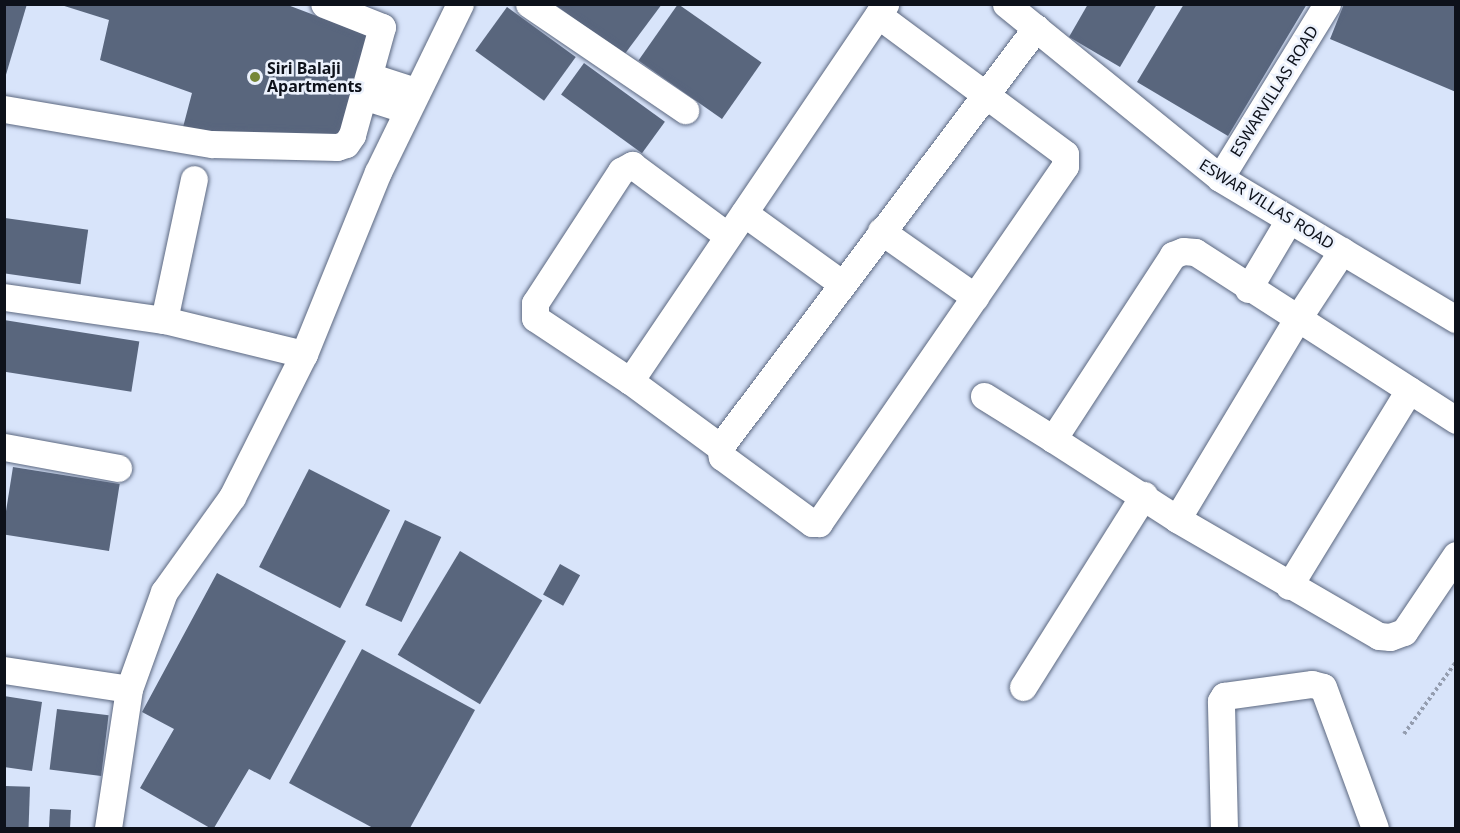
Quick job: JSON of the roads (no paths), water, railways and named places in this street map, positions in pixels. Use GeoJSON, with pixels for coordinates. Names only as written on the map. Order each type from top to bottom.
{"type":"FeatureCollection","features":[{"type":"Feature","properties":{"kind":"street"},"geometry":{"type":"LineString","coordinates":[[4,110],[212,144],[337,147],[346,144],[352,135],[382,27],[324,4]]}},
{"type":"Feature","properties":{"kind":"street"},"geometry":{"type":"LineString","coordinates":[[108,828],[129,689],[164,592],[231,497],[304,354],[378,172],[459,4]]}},
{"type":"Feature","properties":{"kind":"street"},"geometry":{"type":"LineString","coordinates":[[529,4],[685,110]]}},
{"type":"Feature","properties":{"kind":"street","name":"ESWAR VILLAS ROAD"},"geometry":{"type":"LineString","coordinates":[[1006,4],[1220,178],[1455,319]]}},
{"type":"Feature","properties":{"kind":"street","name":"ESWARVILLAS ROAD"},"geometry":{"type":"LineString","coordinates":[[1220,178],[1328,4]]}},
{"type":"Feature","properties":{"kind":"street"},"geometry":{"type":"LineString","coordinates":[[630,381],[881,10],[985,95],[1065,154],[1065,166],[819,523],[812,523],[722,457],[720,447],[630,381],[534,318],[535,303],[621,171],[632,165],[728,236]]}},
{"type":"Feature","properties":{"kind":"street"},"geometry":{"type":"LineString","coordinates":[[720,447],[880,231],[1036,28]]}},
{"type":"Feature","properties":{"kind":"street"},"geometry":{"type":"LineString","coordinates":[[366,86],[411,100]]}},
{"type":"Feature","properties":{"kind":"street"},"geometry":{"type":"LineString","coordinates":[[164,320],[194,179]]}},
{"type":"Feature","properties":{"kind":"street"},"geometry":{"type":"LineString","coordinates":[[744,213],[841,283]]}},
{"type":"Feature","properties":{"kind":"street"},"geometry":{"type":"LineString","coordinates":[[1248,289],[1289,220]]}},
{"type":"Feature","properties":{"kind":"street"},"geometry":{"type":"LineString","coordinates":[[880,231],[975,297]]}},
{"type":"Feature","properties":{"kind":"street"},"geometry":{"type":"LineString","coordinates":[[1177,519],[1296,321],[1342,251]]}},
{"type":"Feature","properties":{"kind":"street"},"geometry":{"type":"LineString","coordinates":[[1053,439],[1173,255],[1195,252],[1296,321],[1455,420]]}},
{"type":"Feature","properties":{"kind":"street"},"geometry":{"type":"LineString","coordinates":[[4,297],[164,320],[304,354]]}},
{"type":"Feature","properties":{"kind":"street"},"geometry":{"type":"LineString","coordinates":[[1290,586],[1409,390]]}},
{"type":"Feature","properties":{"kind":"street"},"geometry":{"type":"LineString","coordinates":[[984,396],[1144,495],[1177,519],[1379,636],[1390,637],[1404,632],[1455,555]]}},
{"type":"Feature","properties":{"kind":"street"},"geometry":{"type":"LineString","coordinates":[[4,447],[118,468]]}},
{"type":"Feature","properties":{"kind":"street"},"geometry":{"type":"LineString","coordinates":[[1023,687],[1144,495]]}},
{"type":"Feature","properties":{"kind":"street"},"geometry":{"type":"LineString","coordinates":[[4,670],[129,689]]}},
{"type":"Feature","properties":{"kind":"street"},"geometry":{"type":"LineString","coordinates":[[1224,828],[1221,701],[1224,696],[1312,684],[1323,687],[1375,828]]}},
{"type":"Feature","properties":{"kind":"place","name":"Siri Balaji Apartments"},"geometry":{"type":"Point","coordinates":[255,77]}}]}
